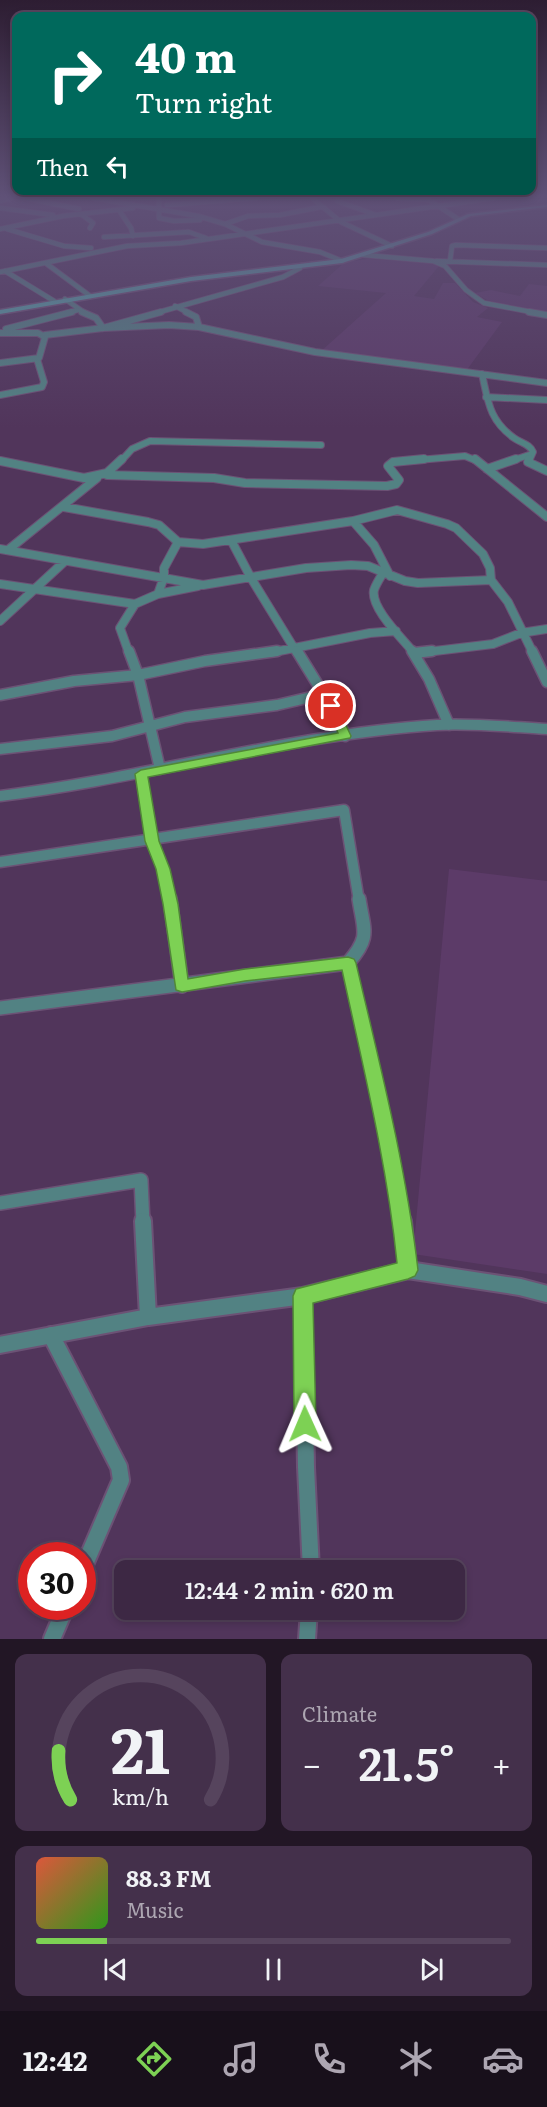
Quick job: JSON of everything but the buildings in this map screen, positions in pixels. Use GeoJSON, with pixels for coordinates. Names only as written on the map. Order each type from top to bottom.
{"type":"FeatureCollection","features":[{"type":"Feature","properties":{"kind":"street"},"geometry":{"type":"LineString","coordinates":[[6,274],[54,301]]}},
{"type":"Feature","properties":{"kind":"street"},"geometry":{"type":"LineString","coordinates":[[61,274],[90,296]]}},
{"type":"Feature","properties":{"kind":"street"},"geometry":{"type":"LineString","coordinates":[[0,312],[65,299],[232,274]]}},
{"type":"Feature","properties":{"kind":"street"},"geometry":{"type":"LineString","coordinates":[[103,328],[287,274]]}},
{"type":"Feature","properties":{"kind":"street"},"geometry":{"type":"LineString","coordinates":[[452,274],[466,290],[484,303],[547,315]]}},
{"type":"Feature","properties":{"kind":"street"},"geometry":{"type":"LineString","coordinates":[[65,299],[76,305],[78,310]]}},
{"type":"Feature","properties":{"kind":"street"},"geometry":{"type":"LineString","coordinates":[[175,306],[196,317],[200,322],[199,327]]}},
{"type":"Feature","properties":{"kind":"street"},"geometry":{"type":"LineString","coordinates":[[0,332],[78,310],[96,318],[103,328]]}},
{"type":"Feature","properties":{"kind":"street"},"geometry":{"type":"LineString","coordinates":[[0,332],[45,335],[103,328],[169,325],[199,327],[315,352],[449,372],[547,383]]}},
{"type":"Feature","properties":{"kind":"street"},"geometry":{"type":"LineString","coordinates":[[0,395],[42,387],[44,382],[37,359],[44,344],[45,335]]}},
{"type":"Feature","properties":{"kind":"street"},"geometry":{"type":"LineString","coordinates":[[0,363],[37,359]]}},
{"type":"Feature","properties":{"kind":"street"},"geometry":{"type":"LineString","coordinates":[[482,374],[490,414],[513,437],[531,447],[533,452],[528,462],[547,471]]}},
{"type":"Feature","properties":{"kind":"street"},"geometry":{"type":"LineString","coordinates":[[486,398],[547,400]]}},
{"type":"Feature","properties":{"kind":"street"},"geometry":{"type":"LineString","coordinates":[[107,475],[137,445],[150,441],[321,445]]}},
{"type":"Feature","properties":{"kind":"street"},"geometry":{"type":"LineString","coordinates":[[487,469],[530,455]]}},
{"type":"Feature","properties":{"kind":"street"},"geometry":{"type":"LineString","coordinates":[[0,461],[84,478],[107,475],[214,478],[245,483],[387,486],[396,484],[399,480],[388,466],[398,461],[465,456],[472,458],[487,469],[547,517]]}},
{"type":"Feature","properties":{"kind":"street"},"geometry":{"type":"LineString","coordinates":[[4,550],[63,507],[97,478]]}},
{"type":"Feature","properties":{"kind":"street"},"geometry":{"type":"LineString","coordinates":[[63,507],[159,525],[178,542],[203,544],[353,520],[397,510],[447,524],[456,528],[483,554],[490,568],[491,580],[508,602],[521,633],[547,682]]}},
{"type":"Feature","properties":{"kind":"street"},"geometry":{"type":"LineString","coordinates":[[353,520],[374,545],[387,575]]}},
{"type":"Feature","properties":{"kind":"street"},"geometry":{"type":"LineString","coordinates":[[231,540],[251,578],[339,719],[345,736]]}},
{"type":"Feature","properties":{"kind":"street"},"geometry":{"type":"LineString","coordinates":[[158,594],[164,577],[164,568],[178,542]]}},
{"type":"Feature","properties":{"kind":"street"},"geometry":{"type":"LineString","coordinates":[[4,550],[203,585]]}},
{"type":"Feature","properties":{"kind":"street"},"geometry":{"type":"LineString","coordinates":[[0,620],[65,561]]}},
{"type":"Feature","properties":{"kind":"street"},"geometry":{"type":"LineString","coordinates":[[0,584],[135,604],[158,594],[306,568],[351,565],[368,567],[387,575],[418,583],[491,580]]}},
{"type":"Feature","properties":{"kind":"street"},"geometry":{"type":"LineString","coordinates":[[387,575],[374,590],[375,597],[396,631],[414,653],[436,691],[449,725]]}},
{"type":"Feature","properties":{"kind":"street"},"geometry":{"type":"LineString","coordinates":[[135,604],[120,628],[138,675],[160,769]]}},
{"type":"Feature","properties":{"kind":"street"},"geometry":{"type":"LineString","coordinates":[[414,653],[493,644],[521,633],[547,629]]}},
{"type":"Feature","properties":{"kind":"street"},"geometry":{"type":"LineString","coordinates":[[0,695],[74,681],[138,675],[204,661],[295,648],[360,634],[396,631]]}},
{"type":"Feature","properties":{"kind":"street"},"geometry":{"type":"LineString","coordinates":[[0,749],[111,736],[185,717],[277,705],[324,694]]}},
{"type":"Feature","properties":{"kind":"street"},"geometry":{"type":"LineString","coordinates":[[0,796],[74,787],[345,736],[477,724],[547,729]]}},
{"type":"Feature","properties":{"kind":"street"},"geometry":{"type":"LineString","coordinates":[[141,774],[152,841],[163,869],[171,904],[182,986]]}},
{"type":"Feature","properties":{"kind":"street"},"geometry":{"type":"LineString","coordinates":[[0,862],[152,841],[344,810],[365,936],[362,947],[348,963],[0,1008]]}},
{"type":"Feature","properties":{"kind":"street"},"geometry":{"type":"LineString","coordinates":[[348,963],[387,1134],[402,1214],[408,1270]]}},
{"type":"Feature","properties":{"kind":"street"},"geometry":{"type":"LineString","coordinates":[[0,1203],[141,1180],[148,1317]]}},
{"type":"Feature","properties":{"kind":"street"},"geometry":{"type":"LineString","coordinates":[[0,1345],[148,1317],[303,1296],[408,1270],[520,1287],[547,1294]]}},
{"type":"Feature","properties":{"kind":"street"},"geometry":{"type":"LineString","coordinates":[[303,1296],[306,1467],[311,1560]]}},
{"type":"Feature","properties":{"kind":"street"},"geometry":{"type":"LineString","coordinates":[[51,1335],[119,1467],[122,1480],[95,1542]]}},
{"type":"Feature","properties":{"kind":"street"},"geometry":{"type":"LineString","coordinates":[[52,1639],[60,1620]]}},
{"type":"Feature","properties":{"kind":"street"},"geometry":{"type":"LineString","coordinates":[[308,1639],[309,1620]]}},
{"type":"Feature","properties":{"kind":"shaded area"},"geometry":{"type":"Polygon","coordinates":[[[331,274],[432,274],[414,296],[434,299],[443,283],[455,283],[473,302],[488,308],[477,317],[502,322],[466,371],[320,352],[386,293],[318,286],[331,274]]]}},
{"type":"Feature","properties":{"kind":"shaded area"},"geometry":{"type":"Polygon","coordinates":[[[529,284],[547,286],[547,314],[508,307],[475,293],[491,290],[520,296],[529,284]]]}},
{"type":"Feature","properties":{"kind":"shaded area"},"geometry":{"type":"Polygon","coordinates":[[[449,869],[547,881],[547,1274],[413,1254],[449,869]]]}},
{"type":"Feature","properties":{"kind":"route"},"geometry":{"type":"LineString","coordinates":[[305,1424],[303,1296],[408,1270],[402,1214],[387,1134],[348,963],[321,964],[182,986],[171,904],[163,869],[152,841],[141,774],[345,736],[331,706]]}}]}
